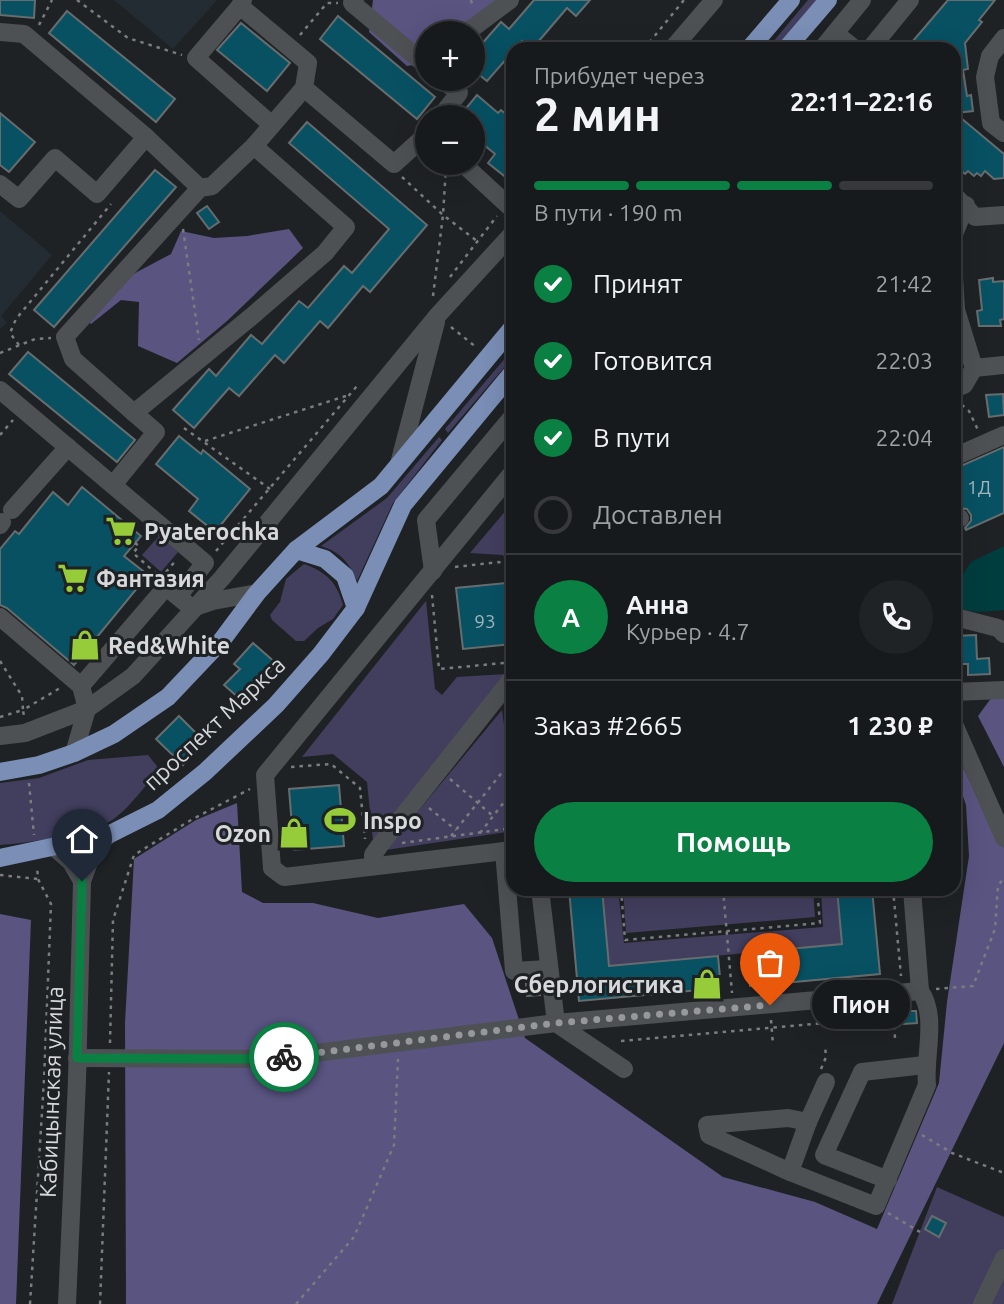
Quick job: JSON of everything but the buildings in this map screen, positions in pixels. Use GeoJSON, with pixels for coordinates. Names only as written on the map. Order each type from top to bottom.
{"type":"FeatureCollection","features":[{"type":"Feature","properties":{"kind":"main road"},"geometry":{"type":"LineString","coordinates":[[755,42],[791,0]]}},
{"type":"Feature","properties":{"kind":"main road"},"geometry":{"type":"LineString","coordinates":[[792,42],[825,1]]}},
{"type":"Feature","properties":{"kind":"main road"},"geometry":{"type":"LineString","coordinates":[[0,772],[27,768],[74,753],[114,734],[168,697],[222,640],[257,593],[296,550],[381,486],[398,468],[506,335]]}},
{"type":"Feature","properties":{"kind":"main road","name":"проспект Маркса"},"geometry":{"type":"LineString","coordinates":[[0,858],[108,835],[158,810],[205,772],[276,705],[321,654],[356,608],[403,505],[506,380]]}},
{"type":"Feature","properties":{"kind":"main road"},"geometry":{"type":"LineString","coordinates":[[296,550],[325,559],[345,576],[356,608]]}},
{"type":"Feature","properties":{"kind":"street"},"geometry":{"type":"LineString","coordinates":[[482,21],[510,0]]}},
{"type":"Feature","properties":{"kind":"street"},"geometry":{"type":"LineString","coordinates":[[678,42],[714,0]]}},
{"type":"Feature","properties":{"kind":"street"},"geometry":{"type":"LineString","coordinates":[[828,42],[862,0]]}},
{"type":"Feature","properties":{"kind":"street"},"geometry":{"type":"LineString","coordinates":[[876,42],[910,0]]}},
{"type":"Feature","properties":{"kind":"street"},"geometry":{"type":"LineString","coordinates":[[353,2],[415,56]]}},
{"type":"Feature","properties":{"kind":"street"},"geometry":{"type":"LineString","coordinates":[[113,485],[156,432],[73,359],[65,337],[200,187],[212,186],[254,146],[272,125],[303,88],[308,63],[241,3],[196,58],[272,125]]}},
{"type":"Feature","properties":{"kind":"street"},"geometry":{"type":"LineString","coordinates":[[0,32],[24,34],[146,137],[200,187]]}},
{"type":"Feature","properties":{"kind":"street"},"geometry":{"type":"LineString","coordinates":[[835,33],[846,42]]}},
{"type":"Feature","properties":{"kind":"street"},"geometry":{"type":"LineString","coordinates":[[1004,38],[990,56],[985,77],[991,123],[1004,133]]}},
{"type":"Feature","properties":{"kind":"street"},"geometry":{"type":"LineString","coordinates":[[303,88],[394,164],[415,145]]}},
{"type":"Feature","properties":{"kind":"street"},"geometry":{"type":"LineString","coordinates":[[450,105],[459,93],[457,91]]}},
{"type":"Feature","properties":{"kind":"street"},"geometry":{"type":"LineString","coordinates":[[0,184],[19,199],[55,158],[97,194],[146,137]]}},
{"type":"Feature","properties":{"kind":"street"},"geometry":{"type":"LineString","coordinates":[[134,413],[325,253],[346,227],[254,146]]}},
{"type":"Feature","properties":{"kind":"street"},"geometry":{"type":"LineString","coordinates":[[475,175],[506,203]]}},
{"type":"Feature","properties":{"kind":"street"},"geometry":{"type":"LineString","coordinates":[[961,201],[975,216],[1004,215]]}},
{"type":"Feature","properties":{"kind":"street"},"geometry":{"type":"LineString","coordinates":[[0,736],[24,733],[87,709],[133,676],[229,569],[438,315],[506,241]]}},
{"type":"Feature","properties":{"kind":"street"},"geometry":{"type":"LineString","coordinates":[[398,468],[438,315]]}},
{"type":"Feature","properties":{"kind":"street"},"geometry":{"type":"LineString","coordinates":[[961,328],[974,368],[961,386]]}},
{"type":"Feature","properties":{"kind":"street"},"geometry":{"type":"LineString","coordinates":[[974,368],[1004,365]]}},
{"type":"Feature","properties":{"kind":"street"},"geometry":{"type":"LineString","coordinates":[[0,390],[205,563],[178,596]]}},
{"type":"Feature","properties":{"kind":"street"},"geometry":{"type":"LineString","coordinates":[[433,571],[426,520],[506,424]]}},
{"type":"Feature","properties":{"kind":"street"},"geometry":{"type":"LineString","coordinates":[[961,454],[1004,435]]}},
{"type":"Feature","properties":{"kind":"street"},"geometry":{"type":"LineString","coordinates":[[4,519],[68,447]]}},
{"type":"Feature","properties":{"kind":"street"},"geometry":{"type":"LineString","coordinates":[[506,481],[265,775],[272,868],[284,877],[506,851]]}},
{"type":"Feature","properties":{"kind":"street"},"geometry":{"type":"LineString","coordinates":[[77,682],[166,587],[192,608]]}},
{"type":"Feature","properties":{"kind":"street"},"geometry":{"type":"LineString","coordinates":[[192,608],[257,593]]}},
{"type":"Feature","properties":{"kind":"street"},"geometry":{"type":"LineString","coordinates":[[0,617],[77,682],[87,709],[74,753]]}},
{"type":"Feature","properties":{"kind":"street"},"geometry":{"type":"LineString","coordinates":[[961,619],[998,628],[1004,634]]}},
{"type":"Feature","properties":{"kind":"street"},"geometry":{"type":"LineString","coordinates":[[374,865],[373,855],[380,845],[506,677]]}},
{"type":"Feature","properties":{"kind":"street"},"geometry":{"type":"LineString","coordinates":[[961,692],[1004,690]]}},
{"type":"Feature","properties":{"kind":"street"},"geometry":{"type":"LineString","coordinates":[[961,740],[1004,838]]}},
{"type":"Feature","properties":{"kind":"street"},"geometry":{"type":"LineString","coordinates":[[82,881],[92,854],[108,835]]}},
{"type":"Feature","properties":{"kind":"street"},"geometry":{"type":"LineString","coordinates":[[55,848],[71,862],[82,881]]}},
{"type":"Feature","properties":{"kind":"street","name":"Кабицынская улица"},"geometry":{"type":"LineString","coordinates":[[67,1304],[82,881]]}},
{"type":"Feature","properties":{"kind":"street"},"geometry":{"type":"LineString","coordinates":[[510,896],[514,971],[548,969]]}},
{"type":"Feature","properties":{"kind":"street"},"geometry":{"type":"LineString","coordinates":[[541,896],[556,1023],[624,1069]]}},
{"type":"Feature","properties":{"kind":"street"},"geometry":{"type":"LineString","coordinates":[[808,1122],[788,1118],[707,1125],[709,1135],[790,1172],[876,1206],[927,1085],[925,1065],[930,1034],[927,1000],[920,991],[913,896]]}},
{"type":"Feature","properties":{"kind":"street"},"geometry":{"type":"LineString","coordinates":[[77,1058],[268,1059],[556,1023],[920,991]]}},
{"type":"Feature","properties":{"kind":"street"},"geometry":{"type":"LineString","coordinates":[[888,1180],[824,1156],[862,1072],[925,1065]]}},
{"type":"Feature","properties":{"kind":"street"},"geometry":{"type":"LineString","coordinates":[[790,1172],[826,1082]]}},
{"type":"Feature","properties":{"kind":"street"},"geometry":{"type":"LineString","coordinates":[[982,1304],[1004,1258]]}},
{"type":"Feature","properties":{"kind":"path"},"geometry":{"type":"LineString","coordinates":[[31,40],[52,0]]}},
{"type":"Feature","properties":{"kind":"path"},"geometry":{"type":"LineString","coordinates":[[77,0],[128,38],[192,58]]}},
{"type":"Feature","properties":{"kind":"path"},"geometry":{"type":"LineString","coordinates":[[650,42],[684,0]]}},
{"type":"Feature","properties":{"kind":"path"},"geometry":{"type":"LineString","coordinates":[[289,47],[327,3],[353,2]]}},
{"type":"Feature","properties":{"kind":"path"},"geometry":{"type":"LineString","coordinates":[[439,291],[432,302],[446,175]]}},
{"type":"Feature","properties":{"kind":"path"},"geometry":{"type":"LineString","coordinates":[[19,345],[10,332],[16,319],[113,201]]}},
{"type":"Feature","properties":{"kind":"path"},"geometry":{"type":"LineString","coordinates":[[180,209],[202,358]]}},
{"type":"Feature","properties":{"kind":"path"},"geometry":{"type":"LineString","coordinates":[[447,281],[506,212]]}},
{"type":"Feature","properties":{"kind":"path"},"geometry":{"type":"LineString","coordinates":[[438,315],[487,357]]}},
{"type":"Feature","properties":{"kind":"path"},"geometry":{"type":"LineString","coordinates":[[0,353],[35,339],[65,337]]}},
{"type":"Feature","properties":{"kind":"path"},"geometry":{"type":"LineString","coordinates":[[205,563],[359,385]]}},
{"type":"Feature","properties":{"kind":"path"},"geometry":{"type":"LineString","coordinates":[[205,442],[349,396]]}},
{"type":"Feature","properties":{"kind":"path"},"geometry":{"type":"LineString","coordinates":[[961,404],[969,411],[982,436]]}},
{"type":"Feature","properties":{"kind":"path"},"geometry":{"type":"LineString","coordinates":[[0,435],[22,409]]}},
{"type":"Feature","properties":{"kind":"path"},"geometry":{"type":"LineString","coordinates":[[184,428],[270,489]]}},
{"type":"Feature","properties":{"kind":"path"},"geometry":{"type":"LineString","coordinates":[[135,543],[139,546],[133,553],[161,578]]}},
{"type":"Feature","properties":{"kind":"path"},"geometry":{"type":"LineString","coordinates":[[451,567],[499,562],[506,566]]}},
{"type":"Feature","properties":{"kind":"path"},"geometry":{"type":"LineString","coordinates":[[432,590],[439,669],[506,670]]}},
{"type":"Feature","properties":{"kind":"path"},"geometry":{"type":"LineString","coordinates":[[0,661],[22,696],[24,733]]}},
{"type":"Feature","properties":{"kind":"path"},"geometry":{"type":"LineString","coordinates":[[0,717],[23,710],[77,682]]}},
{"type":"Feature","properties":{"kind":"path"},"geometry":{"type":"LineString","coordinates":[[288,768],[331,764],[360,788],[366,843],[380,845],[506,829]]}},
{"type":"Feature","properties":{"kind":"path"},"geometry":{"type":"LineString","coordinates":[[27,768],[38,879],[51,904],[44,1080],[30,1304]]}},
{"type":"Feature","properties":{"kind":"path"},"geometry":{"type":"LineString","coordinates":[[450,837],[504,770]]}},
{"type":"Feature","properties":{"kind":"path"},"geometry":{"type":"LineString","coordinates":[[444,774],[493,816]]}},
{"type":"Feature","properties":{"kind":"path"},"geometry":{"type":"LineString","coordinates":[[110,1047],[113,920],[134,855],[191,820],[265,781]]}},
{"type":"Feature","properties":{"kind":"path"},"geometry":{"type":"LineString","coordinates":[[480,833],[506,800]]}},
{"type":"Feature","properties":{"kind":"path"},"geometry":{"type":"LineString","coordinates":[[421,801],[456,830]]}},
{"type":"Feature","properties":{"kind":"path"},"geometry":{"type":"LineString","coordinates":[[0,876],[38,879]]}},
{"type":"Feature","properties":{"kind":"path"},"geometry":{"type":"LineString","coordinates":[[920,991],[973,986],[995,929],[998,885],[1004,879]]}},
{"type":"Feature","properties":{"kind":"path"},"geometry":{"type":"LineString","coordinates":[[622,896],[625,940],[820,923],[818,896]]}},
{"type":"Feature","properties":{"kind":"path"},"geometry":{"type":"LineString","coordinates":[[723,896],[733,1000]]}},
{"type":"Feature","properties":{"kind":"path"},"geometry":{"type":"LineString","coordinates":[[894,896],[901,984],[891,985],[895,1038]]}},
{"type":"Feature","properties":{"kind":"path"},"geometry":{"type":"LineString","coordinates":[[621,1041],[894,1017]]}},
{"type":"Feature","properties":{"kind":"path"},"geometry":{"type":"LineString","coordinates":[[296,1304],[354,1237],[394,1145],[399,1042]]}},
{"type":"Feature","properties":{"kind":"path"},"geometry":{"type":"LineString","coordinates":[[100,1304],[109,1066]]}},
{"type":"Feature","properties":{"kind":"path"},"geometry":{"type":"LineString","coordinates":[[922,1135],[952,1153],[1004,1172]]}},
{"type":"Feature","properties":{"kind":"path"},"geometry":{"type":"LineString","coordinates":[[876,1206],[920,1232]]}},
{"type":"Feature","properties":{"kind":"shaded area"},"geometry":{"type":"Polygon","coordinates":[[[114,0],[217,0],[173,49],[114,0]]]}},
{"type":"Feature","properties":{"kind":"shaded area"},"geometry":{"type":"Polygon","coordinates":[[[373,0],[498,0],[474,21],[415,21],[415,65],[407,66],[369,32],[373,0]]]}},
{"type":"Feature","properties":{"kind":"shaded area"},"geometry":{"type":"Polygon","coordinates":[[[808,0],[820,0],[785,42],[773,42],[808,0]]]}},
{"type":"Feature","properties":{"kind":"shaded area"},"geometry":{"type":"Polygon","coordinates":[[[0,211],[52,255],[1,316],[7,322],[0,329],[0,211]]]}},
{"type":"Feature","properties":{"kind":"shaded area"},"geometry":{"type":"Polygon","coordinates":[[[289,229],[303,248],[227,321],[177,363],[138,346],[139,302],[121,300],[91,324],[77,311],[137,272],[171,254],[181,231],[214,238],[289,229]]]}},
{"type":"Feature","properties":{"kind":"shaded area"},"geometry":{"type":"Polygon","coordinates":[[[506,357],[506,365],[448,433],[445,429],[506,357]]]}},
{"type":"Feature","properties":{"kind":"shaded area"},"geometry":{"type":"Polygon","coordinates":[[[439,437],[442,440],[393,503],[357,581],[343,559],[334,551],[321,546],[387,498],[439,437]]]}},
{"type":"Feature","properties":{"kind":"shaded area"},"geometry":{"type":"Polygon","coordinates":[[[506,510],[506,558],[470,553],[506,510]]]}},
{"type":"Feature","properties":{"kind":"shaded area"},"geometry":{"type":"Polygon","coordinates":[[[159,536],[178,552],[161,572],[142,555],[159,536]]]}},
{"type":"Feature","properties":{"kind":"shaded area"},"geometry":{"type":"Polygon","coordinates":[[[304,564],[330,579],[343,605],[333,619],[304,641],[296,641],[272,620],[270,615],[280,602],[286,579],[304,564]]]}},
{"type":"Feature","properties":{"kind":"shaded area"},"geometry":{"type":"Polygon","coordinates":[[[426,601],[435,689],[442,695],[457,677],[506,674],[373,841],[367,782],[333,754],[302,757],[426,601]]]}},
{"type":"Feature","properties":{"kind":"shaded area"},"geometry":{"type":"Polygon","coordinates":[[[992,697],[1004,697],[1004,767],[978,716],[992,697]]]}},
{"type":"Feature","properties":{"kind":"shaded area"},"geometry":{"type":"Polygon","coordinates":[[[502,710],[506,740],[506,832],[386,850],[502,710]]]}},
{"type":"Feature","properties":{"kind":"shaded area"},"geometry":{"type":"Polygon","coordinates":[[[148,755],[160,770],[115,818],[77,833],[0,845],[0,783],[39,778],[88,760],[148,755]]]}},
{"type":"Feature","properties":{"kind":"shaded area"},"geometry":{"type":"Polygon","coordinates":[[[961,764],[1004,848],[1004,1043],[877,1304],[126,1304],[125,1023],[134,859],[196,820],[237,803],[242,892],[263,903],[313,903],[378,918],[464,904],[492,938],[525,1038],[723,1177],[815,1202],[877,1229],[939,1083],[947,1002],[969,856],[966,805],[961,791],[961,764]]]}},
{"type":"Feature","properties":{"kind":"shaded area"},"geometry":{"type":"Polygon","coordinates":[[[603,896],[619,896],[624,943],[823,927],[821,896],[838,896],[842,944],[609,966],[603,896]]]}},
{"type":"Feature","properties":{"kind":"shaded area"},"geometry":{"type":"Polygon","coordinates":[[[623,896],[814,896],[815,917],[626,933],[623,896]]]}},
{"type":"Feature","properties":{"kind":"shaded area"},"geometry":{"type":"Polygon","coordinates":[[[0,914],[31,920],[16,1304],[0,1304],[0,914]]]}},
{"type":"Feature","properties":{"kind":"shaded area"},"geometry":{"type":"Polygon","coordinates":[[[937,1187],[1004,1217],[1004,1304],[892,1304],[937,1187]]]}},
{"type":"Feature","properties":{"kind":"water"},"geometry":{"type":"Polygon","coordinates":[[[1004,546],[1004,610],[971,611],[961,608],[961,577],[971,562],[1004,546]]]}},
{"type":"Feature","properties":{"kind":"way so far"},"geometry":{"type":"LineString","coordinates":[[284,1057],[556,1023],[770,1005]]}},
{"type":"Feature","properties":{"kind":"place","name":"Pyaterochka"},"geometry":{"type":"Point","coordinates":[121,531]}},
{"type":"Feature","properties":{"kind":"place","name":"Фантазия"},"geometry":{"type":"Point","coordinates":[73,578]}},
{"type":"Feature","properties":{"kind":"place","name":"Red&White"},"geometry":{"type":"Point","coordinates":[85,645]}},
{"type":"Feature","properties":{"kind":"place","name":"Inspo"},"geometry":{"type":"Point","coordinates":[340,820]}},
{"type":"Feature","properties":{"kind":"place","name":"Ozon"},"geometry":{"type":"Point","coordinates":[294,833]}},
{"type":"Feature","properties":{"kind":"place","name":"Сберлогистика"},"geometry":{"type":"Point","coordinates":[707,984]}},
{"type":"Feature","properties":{"kind":"place","name":"Пион"},"geometry":{"type":"Point","coordinates":[770,1005]}},
{"type":"Feature","properties":{"kind":"route"},"geometry":{"type":"LineString","coordinates":[[82,881],[77,1058],[284,1057]]}}]}
